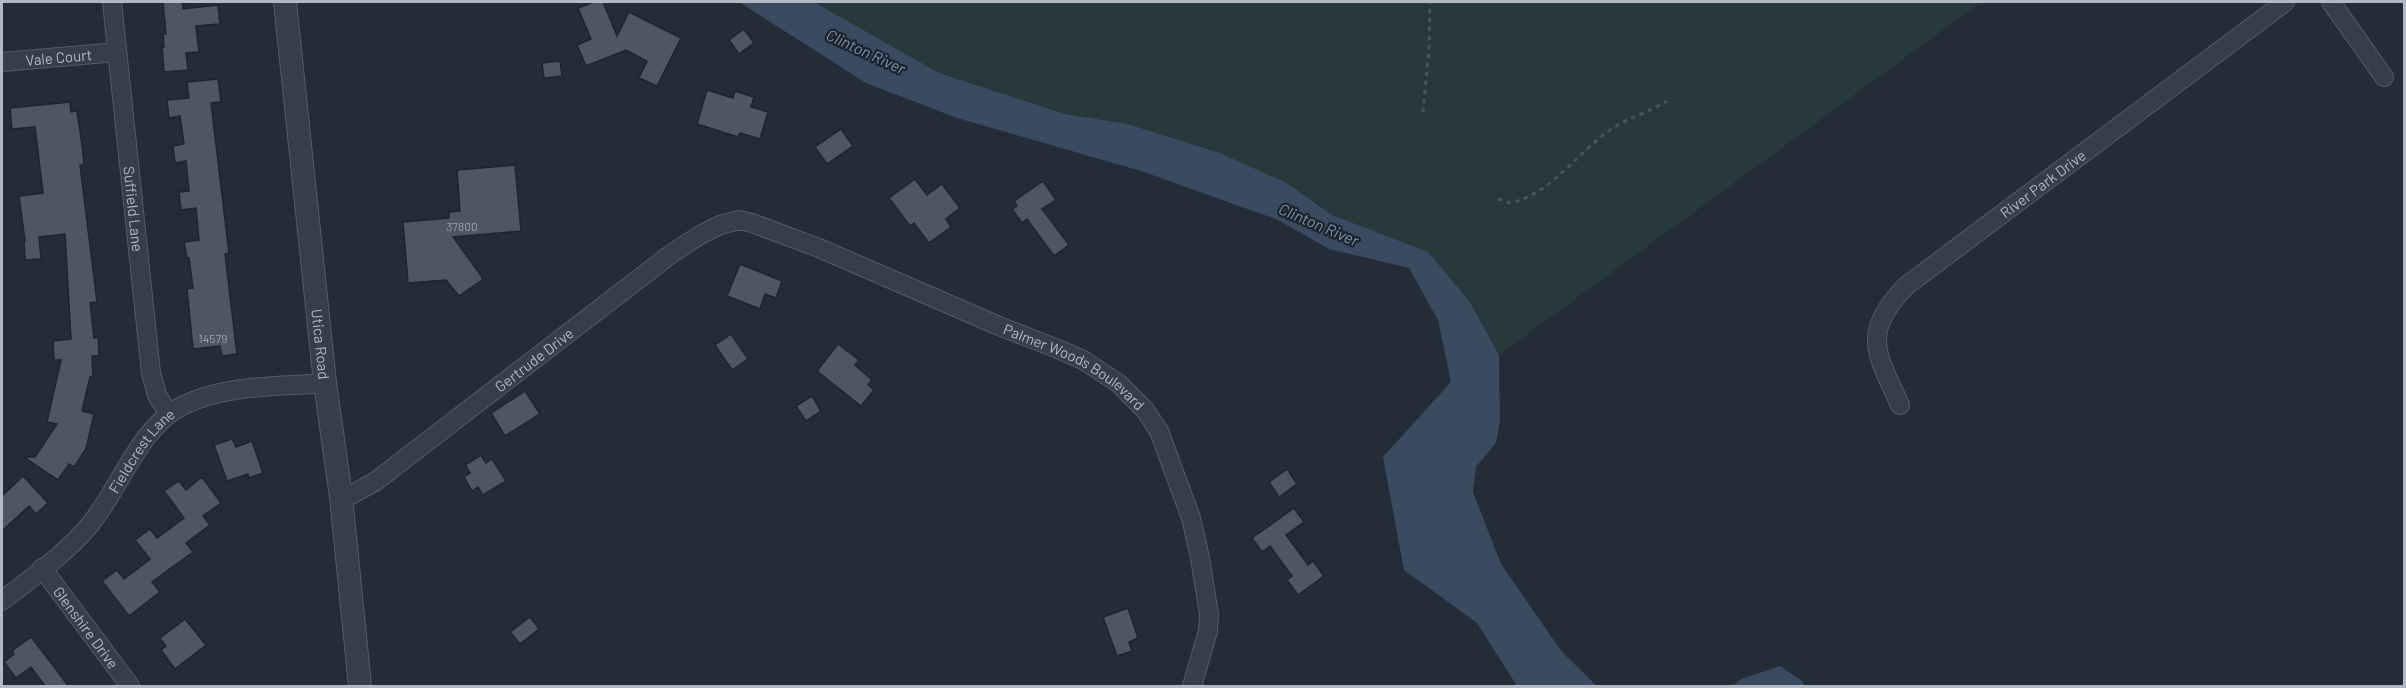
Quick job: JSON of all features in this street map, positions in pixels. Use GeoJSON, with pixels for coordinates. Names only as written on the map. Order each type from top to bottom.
{"type":"FeatureCollection","features":[{"type":"Feature","properties":{"kind":"street","name":"Suffield Lane"},"geometry":{"type":"LineString","coordinates":[[112,2],[150,373],[157,395],[168,413]]}},
{"type":"Feature","properties":{"kind":"street","name":"Utica Road"},"geometry":{"type":"LineString","coordinates":[[285,2],[360,687]]}},
{"type":"Feature","properties":{"kind":"street","name":"River Park Drive"},"geometry":{"type":"LineString","coordinates":[[1900,405],[1879,357],[1876,341],[1878,323],[1888,305],[1906,286],[2285,2]]}},
{"type":"Feature","properties":{"kind":"street"},"geometry":{"type":"LineString","coordinates":[[2331,2],[2384,77]]}},
{"type":"Feature","properties":{"kind":"street","name":"Vale Court"},"geometry":{"type":"LineString","coordinates":[[2,62],[117,52]]}},
{"type":"Feature","properties":{"kind":"street","name":"Palmer Woods Boulevard"},"geometry":{"type":"LineString","coordinates":[[730,222],[739,220],[784,234],[1058,349],[1104,372],[1132,395],[1159,431],[1188,508],[1200,558],[1209,614],[1208,631],[1192,687]]}},
{"type":"Feature","properties":{"kind":"street","name":"Gertrude Drive"},"geometry":{"type":"LineString","coordinates":[[341,497],[351,495],[376,481],[671,254],[709,230],[730,222]]}},
{"type":"Feature","properties":{"kind":"street","name":"Fieldcrest Lane"},"geometry":{"type":"LineString","coordinates":[[2,601],[88,528],[149,435],[168,413],[183,405],[230,391],[325,383]]}},
{"type":"Feature","properties":{"kind":"street","name":"Glenshire Drive"},"geometry":{"type":"LineString","coordinates":[[42,568],[130,687]]}},
{"type":"Feature","properties":{"kind":"path"},"geometry":{"type":"LineString","coordinates":[[1423,112],[1429,48],[1430,2]]}},
{"type":"Feature","properties":{"kind":"path"},"geometry":{"type":"LineString","coordinates":[[1498,199],[1510,203],[1535,195],[1598,138],[1628,119],[1653,110],[1667,101]]}},
{"type":"Feature","properties":{"kind":"shaded area"},"geometry":{"type":"Polygon","coordinates":[[[814,2],[1981,2],[1499,355],[1470,302],[1364,228],[1332,215],[1285,182],[1220,153],[1128,124],[1065,114],[939,73],[814,2]]]}},
{"type":"Feature","properties":{"kind":"water","name":"Clinton River"},"geometry":{"type":"Polygon","coordinates":[[[739,2],[814,2],[939,73],[1065,114],[1128,124],[1220,153],[1285,182],[1332,215],[1428,252],[1470,302],[1499,355],[1500,420],[1496,443],[1476,467],[1473,492],[1501,564],[1562,652],[1597,686],[1517,686],[1477,623],[1404,570],[1383,457],[1451,382],[1438,320],[1409,268],[1329,249],[1278,220],[1141,171],[957,118],[866,83],[739,2]]]}},
{"type":"Feature","properties":{"kind":"water"},"geometry":{"type":"Polygon","coordinates":[[[1780,666],[1801,680],[1805,686],[1733,686],[1741,679],[1780,666]]]}},
{"type":"Feature","properties":{"kind":"building"},"geometry":{"type":"Polygon","coordinates":[[[163,2],[182,2],[183,9],[218,5],[220,24],[196,26],[199,52],[186,53],[188,70],[164,72],[162,47],[164,47],[163,34],[166,34],[163,2]]]}},
{"type":"Feature","properties":{"kind":"building"},"geometry":{"type":"Polygon","coordinates":[[[594,2],[603,2],[617,36],[629,12],[681,38],[657,86],[639,78],[647,61],[626,50],[586,66],[577,45],[591,39],[578,8],[594,2]]]}},
{"type":"Feature","properties":{"kind":"building"},"geometry":{"type":"Polygon","coordinates":[[[744,29],[754,43],[739,54],[729,40],[744,29]]]}},
{"type":"Feature","properties":{"kind":"building"},"geometry":{"type":"Polygon","coordinates":[[[560,61],[562,76],[544,78],[542,63],[560,61]]]}},
{"type":"Feature","properties":{"kind":"building"},"geometry":{"type":"Polygon","coordinates":[[[218,79],[221,102],[211,103],[229,253],[225,254],[237,354],[222,356],[220,346],[193,349],[187,289],[193,288],[189,258],[187,258],[184,242],[199,240],[196,208],[181,210],[179,192],[189,191],[186,161],[175,163],[173,146],[184,144],[180,116],[169,118],[167,100],[189,98],[187,82],[218,79]]]}},
{"type":"Feature","properties":{"kind":"building"},"geometry":{"type":"Polygon","coordinates":[[[707,90],[733,98],[735,91],[754,97],[751,107],[768,112],[760,139],[740,133],[738,137],[697,124],[707,90]]]}},
{"type":"Feature","properties":{"kind":"building"},"geometry":{"type":"Polygon","coordinates":[[[70,102],[71,112],[77,111],[82,145],[84,164],[80,165],[97,302],[90,303],[94,338],[98,337],[99,356],[92,356],[93,377],[90,377],[82,411],[94,414],[86,449],[74,467],[69,464],[58,480],[24,457],[35,457],[57,424],[47,422],[61,360],[54,360],[53,341],[71,339],[65,234],[39,237],[41,259],[25,260],[19,196],[43,193],[35,127],[12,129],[10,108],[70,102]]]}},
{"type":"Feature","properties":{"kind":"building"},"geometry":{"type":"Polygon","coordinates":[[[841,129],[853,146],[827,164],[815,147],[841,129]]]}},
{"type":"Feature","properties":{"kind":"building"},"geometry":{"type":"Polygon","coordinates":[[[515,165],[521,231],[453,237],[482,280],[459,296],[446,280],[408,283],[403,222],[449,218],[449,212],[460,211],[457,170],[515,165]]]}},
{"type":"Feature","properties":{"kind":"building"},"geometry":{"type":"Polygon","coordinates":[[[915,179],[927,195],[942,184],[960,208],[946,219],[951,227],[929,243],[914,223],[910,226],[889,198],[915,179]]]}},
{"type":"Feature","properties":{"kind":"building"},"geometry":{"type":"Polygon","coordinates":[[[1043,181],[1056,200],[1042,209],[1069,245],[1054,256],[1027,219],[1022,223],[1012,209],[1017,206],[1014,201],[1043,181]]]}},
{"type":"Feature","properties":{"kind":"building"},"geometry":{"type":"Polygon","coordinates":[[[740,264],[782,281],[776,298],[765,294],[760,309],[727,296],[740,264]]]}},
{"type":"Feature","properties":{"kind":"building"},"geometry":{"type":"Polygon","coordinates":[[[731,334],[748,359],[732,370],[715,345],[731,334]]]}},
{"type":"Feature","properties":{"kind":"building"},"geometry":{"type":"Polygon","coordinates":[[[838,344],[859,360],[855,365],[872,380],[868,385],[874,390],[861,406],[817,371],[838,344]]]}},
{"type":"Feature","properties":{"kind":"building"},"geometry":{"type":"Polygon","coordinates":[[[525,391],[540,414],[505,436],[491,413],[525,391]]]}},
{"type":"Feature","properties":{"kind":"building"},"geometry":{"type":"Polygon","coordinates":[[[812,396],[821,411],[806,421],[796,406],[812,396]]]}},
{"type":"Feature","properties":{"kind":"building"},"geometry":{"type":"Polygon","coordinates":[[[232,439],[236,447],[252,441],[263,473],[249,478],[248,474],[227,481],[214,445],[232,439]]]}},
{"type":"Feature","properties":{"kind":"building"},"geometry":{"type":"Polygon","coordinates":[[[481,455],[486,463],[492,459],[506,481],[483,495],[478,487],[472,491],[464,477],[470,473],[465,465],[481,455]]]}},
{"type":"Feature","properties":{"kind":"building"},"geometry":{"type":"Polygon","coordinates":[[[1287,469],[1297,484],[1279,497],[1269,482],[1287,469]]]}},
{"type":"Feature","properties":{"kind":"building"},"geometry":{"type":"Polygon","coordinates":[[[23,476],[48,503],[36,514],[29,506],[2,531],[2,496],[23,476]]]}},
{"type":"Feature","properties":{"kind":"building"},"geometry":{"type":"Polygon","coordinates":[[[202,477],[221,503],[203,516],[210,525],[186,543],[193,552],[152,582],[160,592],[129,616],[102,581],[117,570],[124,579],[150,559],[135,540],[150,529],[157,538],[184,518],[164,491],[179,481],[186,490],[202,477]]]}},
{"type":"Feature","properties":{"kind":"building"},"geometry":{"type":"Polygon","coordinates":[[[1294,508],[1304,522],[1286,535],[1308,565],[1313,561],[1324,576],[1298,595],[1287,580],[1292,576],[1270,546],[1262,552],[1252,538],[1294,508]]]}},
{"type":"Feature","properties":{"kind":"building"},"geometry":{"type":"Polygon","coordinates":[[[1128,608],[1138,638],[1129,642],[1132,651],[1117,656],[1103,617],[1128,608]]]}},
{"type":"Feature","properties":{"kind":"building"},"geometry":{"type":"Polygon","coordinates":[[[530,617],[539,629],[520,644],[510,632],[530,617]]]}},
{"type":"Feature","properties":{"kind":"building"},"geometry":{"type":"Polygon","coordinates":[[[185,619],[206,645],[175,669],[161,650],[166,646],[160,638],[185,619]]]}},
{"type":"Feature","properties":{"kind":"building"},"geometry":{"type":"Polygon","coordinates":[[[31,637],[69,687],[46,687],[31,667],[16,678],[4,662],[14,654],[12,651],[31,637]]]}}]}
